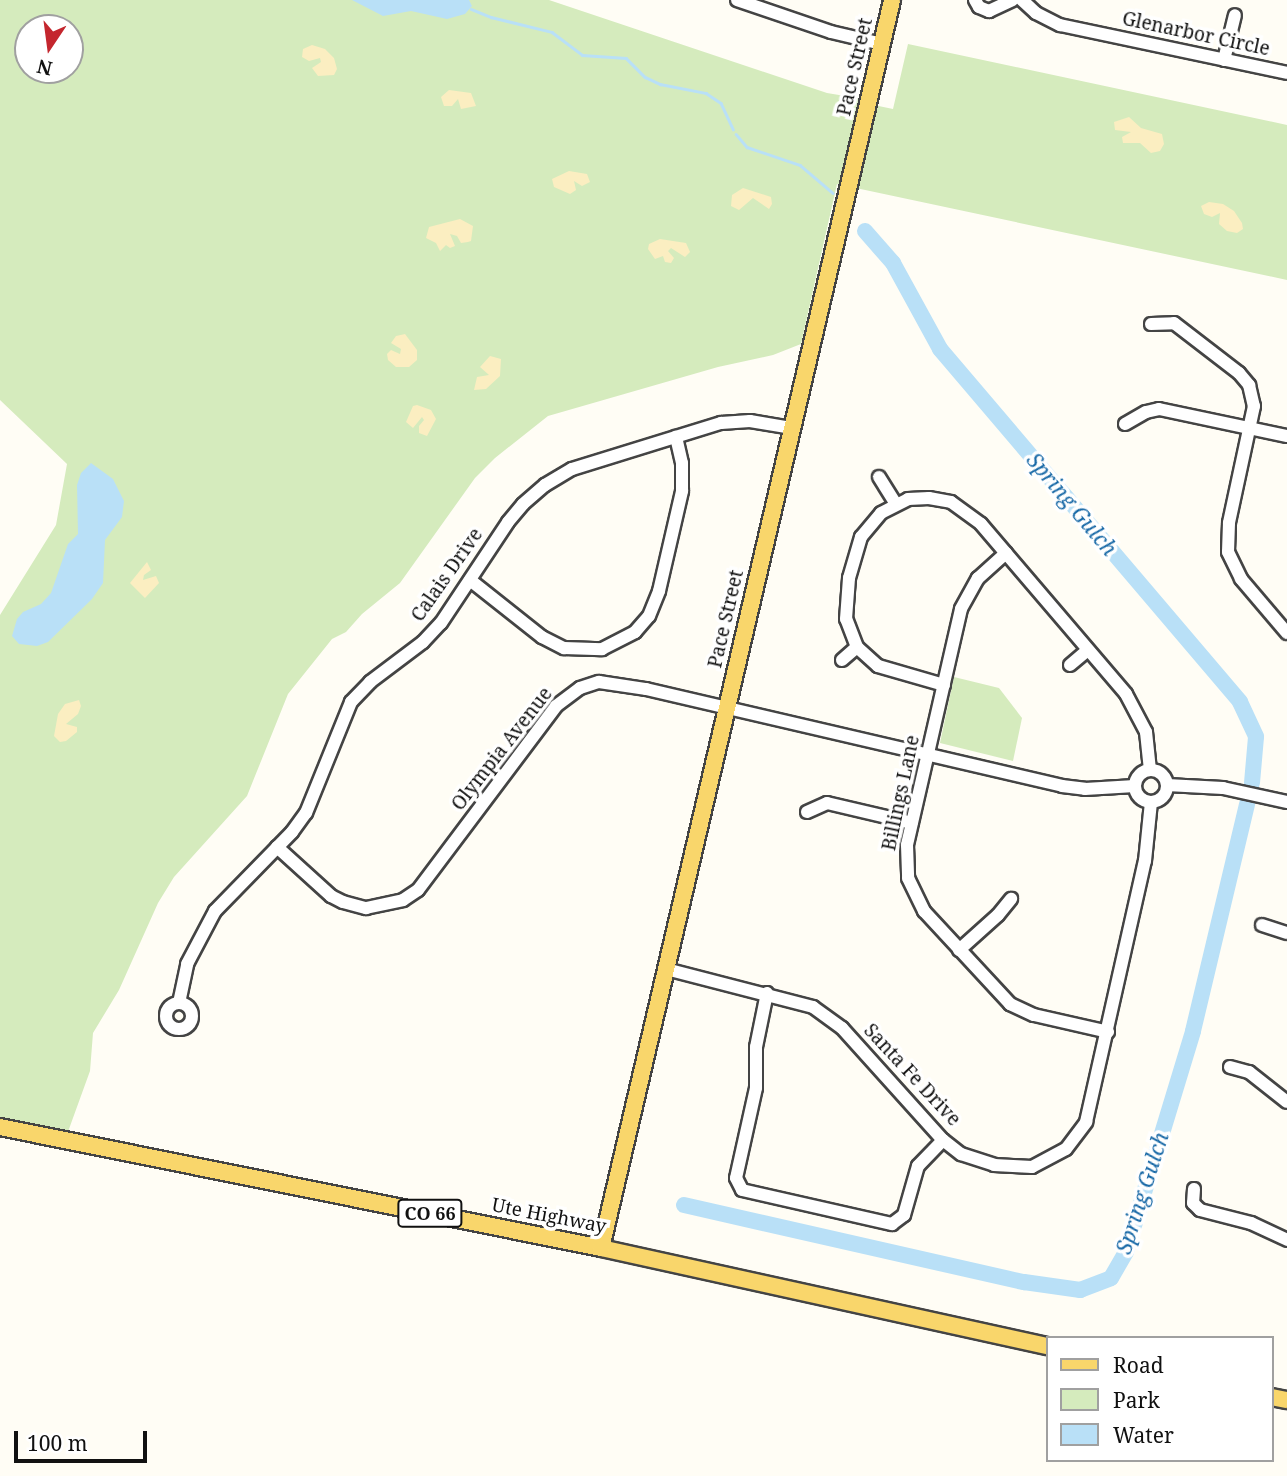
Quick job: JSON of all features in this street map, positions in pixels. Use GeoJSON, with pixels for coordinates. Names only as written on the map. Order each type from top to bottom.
{"type":"FeatureCollection","features":[{"type":"Feature","properties":{"kind":"main road","name":"Pace Street"},"geometry":{"type":"LineString","coordinates":[[601,1248],[892,0]]}},
{"type":"Feature","properties":{"kind":"main road","name":"Ute Highway"},"geometry":{"type":"LineString","coordinates":[[0,1127],[601,1248],[1046,1346]]}},
{"type":"Feature","properties":{"kind":"street"},"geometry":{"type":"LineString","coordinates":[[737,0],[776,6],[831,32],[882,44]]}},
{"type":"Feature","properties":{"kind":"street"},"geometry":{"type":"LineString","coordinates":[[975,0],[979,7],[989,11],[1013,0]]}},
{"type":"Feature","properties":{"kind":"street","name":"Glenarbor Circle"},"geometry":{"type":"LineString","coordinates":[[1022,0],[1036,13],[1060,25],[1287,73]]}},
{"type":"Feature","properties":{"kind":"street"},"geometry":{"type":"LineString","coordinates":[[1224,60],[1235,15]]}},
{"type":"Feature","properties":{"kind":"street"},"geometry":{"type":"LineString","coordinates":[[1151,324],[1174,323],[1240,373],[1253,396],[1250,428],[1229,523],[1228,552],[1241,579],[1287,633]]}},
{"type":"Feature","properties":{"kind":"street"},"geometry":{"type":"LineString","coordinates":[[1125,424],[1146,412],[1159,409],[1287,436]]}},
{"type":"Feature","properties":{"kind":"street","name":"Calais Drive"},"geometry":{"type":"LineString","coordinates":[[179,1003],[187,964],[213,915],[306,813],[351,702],[378,675],[424,642],[441,623],[508,522],[545,485],[572,468],[721,424],[750,421],[792,428]]}},
{"type":"Feature","properties":{"kind":"street"},"geometry":{"type":"LineString","coordinates":[[470,580],[542,637],[564,648],[602,649],[635,632],[649,616],[659,591],[682,491],[682,463],[676,437]]}},
{"type":"Feature","properties":{"kind":"street"},"geometry":{"type":"LineString","coordinates":[[879,477],[895,503]]}},
{"type":"Feature","properties":{"kind":"street"},"geometry":{"type":"LineString","coordinates":[[944,685],[884,670],[857,647],[848,628],[845,609],[855,555],[868,526],[895,503],[920,498],[951,502],[972,515],[1006,553],[1138,711],[1146,732],[1150,770]]}},
{"type":"Feature","properties":{"kind":"street","name":"Billings Lane"},"geometry":{"type":"LineString","coordinates":[[1006,553],[978,578],[968,592],[912,823],[906,861],[910,888],[924,911],[1000,996],[1022,1010],[1108,1032]]}},
{"type":"Feature","properties":{"kind":"street"},"geometry":{"type":"LineString","coordinates":[[842,660],[857,647]]}},
{"type":"Feature","properties":{"kind":"street"},"geometry":{"type":"LineString","coordinates":[[1070,665],[1088,650]]}},
{"type":"Feature","properties":{"kind":"street","name":"Olympia Avenue"},"geometry":{"type":"LineString","coordinates":[[277,847],[319,886],[343,902],[366,908],[393,904],[418,890],[556,706],[576,690],[591,684],[609,682],[1073,788],[1135,786]]}},
{"type":"Feature","properties":{"kind":"street"},"geometry":{"type":"LineString","coordinates":[[1150,770],[1163,776],[1167,785],[1162,798],[1151,802],[1139,796],[1135,786],[1138,777],[1150,770]]}},
{"type":"Feature","properties":{"kind":"street"},"geometry":{"type":"LineString","coordinates":[[1167,785],[1223,788],[1287,802]]}},
{"type":"Feature","properties":{"kind":"street","name":"Santa Fe Drive"},"geometry":{"type":"LineString","coordinates":[[666,969],[813,1007],[831,1019],[943,1140],[961,1154],[994,1165],[1017,1168],[1051,1159],[1066,1149],[1086,1122],[1145,861],[1151,802]]}},
{"type":"Feature","properties":{"kind":"street"},"geometry":{"type":"LineString","coordinates":[[807,812],[827,803],[912,823]]}},
{"type":"Feature","properties":{"kind":"street"},"geometry":{"type":"LineString","coordinates":[[959,950],[999,915],[1011,899]]}},
{"type":"Feature","properties":{"kind":"street"},"geometry":{"type":"LineString","coordinates":[[1262,925],[1287,933]]}},
{"type":"Feature","properties":{"kind":"street"},"geometry":{"type":"LineString","coordinates":[[767,993],[757,1043],[756,1088],[736,1178],[742,1190],[892,1224],[904,1215],[910,1185],[918,1166],[943,1140]]}},
{"type":"Feature","properties":{"kind":"street"},"geometry":{"type":"LineString","coordinates":[[1230,1067],[1249,1072],[1287,1102]]}},
{"type":"Feature","properties":{"kind":"street"},"geometry":{"type":"LineString","coordinates":[[1194,1189],[1193,1203],[1200,1210],[1251,1223],[1287,1240]]}},
{"type":"Feature","properties":{"kind":"green space"},"geometry":{"type":"Polygon","coordinates":[[[0,0],[549,0],[827,93],[869,100],[869,104],[893,109],[908,44],[1287,125],[1287,280],[837,184],[801,344],[773,355],[718,367],[548,416],[495,458],[475,478],[400,583],[362,614],[346,632],[332,639],[288,694],[247,796],[174,877],[158,903],[119,990],[93,1033],[90,1071],[65,1140],[0,1127],[0,615],[56,525],[67,464],[0,400],[0,0]]]}},
{"type":"Feature","properties":{"kind":"green space"},"geometry":{"type":"Polygon","coordinates":[[[954,677],[999,688],[1022,718],[1013,761],[940,743],[954,677]]]}},
{"type":"Feature","properties":{"kind":"sand"},"geometry":{"type":"Polygon","coordinates":[[[312,45],[325,49],[334,58],[337,69],[334,75],[318,76],[312,68],[321,62],[320,58],[309,61],[302,57],[303,49],[312,45]]]}},
{"type":"Feature","properties":{"kind":"sand"},"geometry":{"type":"Polygon","coordinates":[[[449,90],[471,93],[476,106],[461,109],[458,99],[452,106],[444,106],[441,97],[449,90]]]}},
{"type":"Feature","properties":{"kind":"sand"},"geometry":{"type":"Polygon","coordinates":[[[1129,117],[1141,128],[1162,134],[1164,144],[1160,151],[1151,153],[1140,143],[1123,143],[1122,137],[1131,132],[1115,130],[1114,122],[1129,117]]]}},
{"type":"Feature","properties":{"kind":"sand"},"geometry":{"type":"Polygon","coordinates":[[[569,171],[587,174],[590,182],[582,186],[574,181],[576,190],[570,194],[554,187],[552,179],[569,171]]]}},
{"type":"Feature","properties":{"kind":"sand"},"geometry":{"type":"Polygon","coordinates":[[[743,188],[771,197],[772,204],[769,209],[753,198],[739,210],[731,206],[732,195],[743,188]]]}},
{"type":"Feature","properties":{"kind":"sand"},"geometry":{"type":"Polygon","coordinates":[[[1209,202],[1223,204],[1234,211],[1243,229],[1237,233],[1227,231],[1219,224],[1220,213],[1212,217],[1204,214],[1201,206],[1209,202]]]}},
{"type":"Feature","properties":{"kind":"sand"},"geometry":{"type":"Polygon","coordinates":[[[460,219],[473,226],[471,241],[461,243],[457,236],[450,234],[455,246],[450,248],[446,245],[440,251],[436,243],[426,238],[429,227],[460,219]]]}},
{"type":"Feature","properties":{"kind":"sand"},"geometry":{"type":"Polygon","coordinates":[[[660,239],[686,243],[690,252],[685,257],[671,248],[668,251],[674,258],[671,263],[665,262],[663,256],[655,259],[648,249],[649,244],[660,239]]]}},
{"type":"Feature","properties":{"kind":"sand"},"geometry":{"type":"Polygon","coordinates":[[[405,334],[417,350],[417,360],[409,367],[396,367],[388,360],[387,354],[391,350],[400,354],[401,349],[391,343],[396,336],[405,334]]]}},
{"type":"Feature","properties":{"kind":"sand"},"geometry":{"type":"Polygon","coordinates":[[[490,356],[501,359],[500,376],[486,389],[474,390],[477,377],[489,375],[480,367],[490,356]]]}},
{"type":"Feature","properties":{"kind":"sand"},"geometry":{"type":"Polygon","coordinates":[[[413,406],[431,410],[436,419],[427,436],[419,433],[419,426],[424,420],[422,417],[413,428],[406,422],[413,406]]]}},
{"type":"Feature","properties":{"kind":"sand"},"geometry":{"type":"Polygon","coordinates":[[[147,562],[151,570],[144,575],[143,580],[156,576],[159,583],[145,598],[130,583],[147,562]]]}},
{"type":"Feature","properties":{"kind":"sand"},"geometry":{"type":"Polygon","coordinates":[[[79,700],[81,706],[78,714],[66,724],[77,727],[77,732],[66,741],[60,742],[54,736],[58,714],[65,704],[79,700]]]}},
{"type":"Feature","properties":{"kind":"water"},"geometry":{"type":"Polygon","coordinates":[[[352,0],[469,0],[472,6],[465,14],[447,19],[411,11],[383,16],[352,0]]]}},
{"type":"Feature","properties":{"kind":"water"},"geometry":{"type":"Polygon","coordinates":[[[91,463],[113,479],[124,501],[122,517],[105,540],[103,583],[92,599],[48,642],[37,646],[19,644],[12,636],[17,619],[23,612],[41,604],[51,593],[68,544],[78,534],[77,485],[81,473],[91,463]]]}},
{"type":"Feature","properties":{"kind":"waterway"},"geometry":{"type":"LineString","coordinates":[[471,9],[491,17],[552,32],[582,55],[626,58],[645,77],[660,84],[706,93],[721,103],[733,129]]}},
{"type":"Feature","properties":{"kind":"waterway"},"geometry":{"type":"LineString","coordinates":[[736,134],[747,147],[800,165],[833,193]]}},
{"type":"Feature","properties":{"kind":"waterway","name":"Spring Gulch"},"geometry":{"type":"LineString","coordinates":[[865,231],[893,263],[940,349],[1240,702],[1256,737],[1252,783]]}},
{"type":"Feature","properties":{"kind":"waterway","name":"Spring Gulch"},"geometry":{"type":"LineString","coordinates":[[684,1205],[1024,1282],[1080,1290],[1111,1278],[1126,1252],[1193,1031],[1247,804]]}}]}
